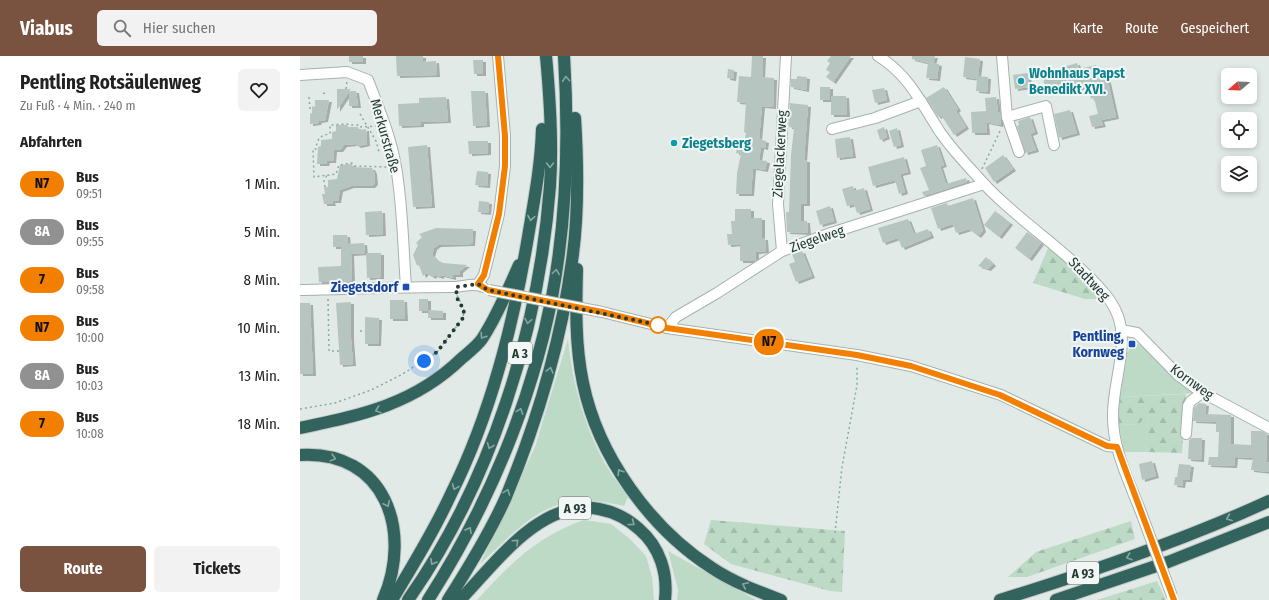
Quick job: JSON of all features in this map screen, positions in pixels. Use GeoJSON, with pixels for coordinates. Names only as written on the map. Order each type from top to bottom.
{"type":"FeatureCollection","features":[{"type":"Feature","properties":{"kind":"highway","name":"A 3"},"geometry":{"type":"LineString","coordinates":[[408,600],[425,576],[451,532],[486,455],[500,421],[527,330],[545,239],[550,184],[546,56]]}},
{"type":"Feature","properties":{"kind":"highway","name":"A 3"},"geometry":{"type":"LineString","coordinates":[[428,600],[444,575],[477,514],[497,472],[528,387],[552,297],[568,148],[564,56]]}},
{"type":"Feature","properties":{"kind":"highway"},"geometry":{"type":"LineString","coordinates":[[392,600],[419,556],[452,494],[486,410],[510,328],[525,251],[539,165],[542,110],[548,84]]}},
{"type":"Feature","properties":{"kind":"highway","name":"A 3"},"geometry":{"type":"LineString","coordinates":[[448,600],[473,560],[505,497],[546,384],[564,307],[572,260],[576,212],[577,144],[575,116],[567,102]]}},
{"type":"Feature","properties":{"kind":"highway","name":"A 3"},"geometry":{"type":"LineString","coordinates":[[576,212],[579,224],[576,317],[578,354],[589,403],[597,428],[612,460],[632,491],[656,520],[681,544],[712,568],[741,583],[780,600]]}},
{"type":"Feature","properties":{"kind":"highway"},"geometry":{"type":"LineString","coordinates":[[300,428],[380,410],[406,399],[431,385],[450,370],[481,340],[497,313],[525,251]]}},
{"type":"Feature","properties":{"kind":"highway"},"geometry":{"type":"LineString","coordinates":[[300,455],[313,454],[348,463],[364,473],[376,484],[389,508],[395,532],[394,560],[383,600]]}},
{"type":"Feature","properties":{"kind":"highway","name":"A 93"},"geometry":{"type":"LineString","coordinates":[[1000,600],[1166,544],[1269,501]]}},
{"type":"Feature","properties":{"kind":"highway","name":"A 93"},"geometry":{"type":"LineString","coordinates":[[460,600],[491,566],[530,530],[549,518],[571,508],[588,507],[619,514],[633,523],[647,536],[657,551],[664,568],[667,586],[665,600]]}},
{"type":"Feature","properties":{"kind":"highway","name":"A 93"},"geometry":{"type":"LineString","coordinates":[[1056,600],[1168,562],[1269,522]]}},
{"type":"Feature","properties":{"kind":"street"},"geometry":{"type":"LineString","coordinates":[[478,284],[484,275],[499,214],[505,166],[505,136],[498,56]]}},
{"type":"Feature","properties":{"kind":"street","name":"Ziegelackerweg"},"geometry":{"type":"LineString","coordinates":[[782,251],[778,204],[786,56]]}},
{"type":"Feature","properties":{"kind":"street","name":"Stadtweg"},"geometry":{"type":"LineString","coordinates":[[878,56],[899,71],[921,101],[941,134],[981,181],[1066,255],[1101,288],[1111,302],[1118,316],[1121,330],[1121,354],[1113,415],[1117,447],[1173,598]]}},
{"type":"Feature","properties":{"kind":"street"},"geometry":{"type":"LineString","coordinates":[[1002,56],[1007,117],[1019,152]]}},
{"type":"Feature","properties":{"kind":"street","name":"Merkurstraße"},"geometry":{"type":"LineString","coordinates":[[300,75],[347,72],[368,80],[384,125],[396,168],[401,207],[406,287]]}},
{"type":"Feature","properties":{"kind":"street"},"geometry":{"type":"LineString","coordinates":[[832,129],[875,118],[921,101]]}},
{"type":"Feature","properties":{"kind":"street"},"geometry":{"type":"LineString","coordinates":[[1007,117],[1046,106],[1054,145]]}},
{"type":"Feature","properties":{"kind":"street","name":"Ziegelweg"},"geometry":{"type":"LineString","coordinates":[[667,328],[676,317],[717,293],[782,251],[981,181]]}},
{"type":"Feature","properties":{"kind":"street"},"geometry":{"type":"LineString","coordinates":[[300,290],[456,287],[478,284],[488,290],[602,312],[667,328],[857,355],[911,366],[1000,395],[1107,446],[1117,447]]}},
{"type":"Feature","properties":{"kind":"street","name":"Kornweg"},"geometry":{"type":"LineString","coordinates":[[1121,330],[1137,332],[1178,375],[1202,393],[1269,428]]}},
{"type":"Feature","properties":{"kind":"street"},"geometry":{"type":"LineString","coordinates":[[1186,434],[1188,406],[1191,401],[1202,393]]}},
{"type":"Feature","properties":{"kind":"path"},"geometry":{"type":"LineString","coordinates":[[309,97],[310,109],[312,109]]}},
{"type":"Feature","properties":{"kind":"path"},"geometry":{"type":"LineString","coordinates":[[360,114],[376,141],[379,152]]}},
{"type":"Feature","properties":{"kind":"path"},"geometry":{"type":"LineString","coordinates":[[981,181],[1007,117]]}},
{"type":"Feature","properties":{"kind":"path"},"geometry":{"type":"LineString","coordinates":[[384,125],[360,128],[360,125],[330,125],[331,134],[322,135],[317,141],[317,149],[313,149],[314,176],[337,174],[339,165],[352,163],[355,166],[396,168]]}},
{"type":"Feature","properties":{"kind":"path"},"geometry":{"type":"LineString","coordinates":[[325,187],[324,181],[327,175]]}},
{"type":"Feature","properties":{"kind":"path"},"geometry":{"type":"LineString","coordinates":[[300,409],[335,403],[371,390],[401,375],[437,352],[463,318],[464,310],[457,298],[456,287]]}},
{"type":"Feature","properties":{"kind":"path"},"geometry":{"type":"LineString","coordinates":[[327,289],[329,351],[340,351]]}},
{"type":"Feature","properties":{"kind":"path"},"geometry":{"type":"LineString","coordinates":[[360,331],[365,331]]}},
{"type":"Feature","properties":{"kind":"path"},"geometry":{"type":"LineString","coordinates":[[835,533],[842,467],[857,385],[857,355]]}},
{"type":"Feature","properties":{"kind":"green space"},"geometry":{"type":"Polygon","coordinates":[[[1049,246],[1104,299],[1085,299],[1033,283],[1049,246]]]}},
{"type":"Feature","properties":{"kind":"green space"},"geometry":{"type":"Polygon","coordinates":[[[568,339],[576,388],[591,435],[605,464],[628,497],[624,506],[599,501],[578,501],[560,504],[543,511],[513,533],[480,564],[535,447],[568,339]]]}},
{"type":"Feature","properties":{"kind":"green space"},"geometry":{"type":"Polygon","coordinates":[[[1138,344],[1146,347],[1195,393],[1120,397],[1127,353],[1131,347],[1138,344]]]}},
{"type":"Feature","properties":{"kind":"green space"},"geometry":{"type":"Polygon","coordinates":[[[1186,394],[1182,453],[1145,452],[1148,419],[1143,419],[1139,425],[1119,424],[1118,411],[1120,397],[1186,394]]]}},
{"type":"Feature","properties":{"kind":"green space"},"geometry":{"type":"Polygon","coordinates":[[[1143,419],[1148,419],[1145,452],[1124,452],[1119,424],[1139,425],[1143,419]]]}},
{"type":"Feature","properties":{"kind":"green space"},"geometry":{"type":"Polygon","coordinates":[[[584,520],[611,524],[630,539],[646,556],[652,577],[654,600],[477,600],[525,552],[552,534],[584,520]]]}},
{"type":"Feature","properties":{"kind":"green space"},"geometry":{"type":"Polygon","coordinates":[[[711,520],[845,531],[842,592],[830,591],[731,564],[704,544],[711,520]]]}},
{"type":"Feature","properties":{"kind":"green space"},"geometry":{"type":"Polygon","coordinates":[[[1131,521],[1135,539],[1027,577],[1008,577],[1036,552],[1131,521]]]}},
{"type":"Feature","properties":{"kind":"green space"},"geometry":{"type":"Polygon","coordinates":[[[668,551],[756,600],[677,600],[678,590],[668,551]]]}},
{"type":"Feature","properties":{"kind":"green space"},"geometry":{"type":"Polygon","coordinates":[[[1157,581],[1166,600],[1097,600],[1157,581]]]}},
{"type":"Feature","properties":{"kind":"building"},"geometry":{"type":"Polygon","coordinates":[[[349,56],[363,56],[363,62],[349,62],[349,56]]]}},
{"type":"Feature","properties":{"kind":"building"},"geometry":{"type":"Polygon","coordinates":[[[396,56],[423,56],[423,62],[436,61],[437,75],[397,76],[396,56]]]}},
{"type":"Feature","properties":{"kind":"building"},"geometry":{"type":"Polygon","coordinates":[[[752,56],[763,56],[762,77],[774,78],[773,107],[762,106],[759,139],[766,141],[765,148],[761,147],[759,160],[767,161],[765,170],[753,168],[751,194],[736,194],[737,173],[741,154],[736,153],[737,146],[743,147],[746,133],[744,132],[746,103],[737,102],[739,76],[751,77],[752,56]]]}},
{"type":"Feature","properties":{"kind":"building"},"geometry":{"type":"Polygon","coordinates":[[[831,56],[851,56],[833,82],[826,77],[830,72],[826,70],[830,63],[827,61],[831,56]]]}},
{"type":"Feature","properties":{"kind":"building"},"geometry":{"type":"Polygon","coordinates":[[[912,56],[935,56],[933,63],[939,64],[937,79],[926,78],[928,63],[912,59],[912,56]]]}},
{"type":"Feature","properties":{"kind":"building"},"geometry":{"type":"Polygon","coordinates":[[[965,57],[980,59],[978,76],[988,77],[987,92],[976,91],[977,79],[963,77],[965,57]]]}},
{"type":"Feature","properties":{"kind":"building"},"geometry":{"type":"Polygon","coordinates":[[[473,60],[483,60],[483,74],[474,74],[473,60]]]}},
{"type":"Feature","properties":{"kind":"building"},"geometry":{"type":"Polygon","coordinates":[[[1077,63],[1079,69],[1096,65],[1098,70],[1105,68],[1116,117],[1101,120],[1103,125],[1092,127],[1089,116],[1098,114],[1094,98],[1091,99],[1088,86],[1070,91],[1046,93],[1042,72],[1063,69],[1063,67],[1077,63]]]}},
{"type":"Feature","properties":{"kind":"building"},"geometry":{"type":"Polygon","coordinates":[[[728,69],[734,70],[733,79],[727,78],[728,69]]]}},
{"type":"Feature","properties":{"kind":"building"},"geometry":{"type":"Polygon","coordinates":[[[1028,73],[1029,87],[1015,89],[1013,75],[1028,73]]]}},
{"type":"Feature","properties":{"kind":"building"},"geometry":{"type":"Polygon","coordinates":[[[797,76],[807,77],[806,90],[791,87],[791,79],[797,79],[797,76]]]}},
{"type":"Feature","properties":{"kind":"building"},"geometry":{"type":"Polygon","coordinates":[[[820,87],[830,87],[830,100],[820,100],[820,87]]]}},
{"type":"Feature","properties":{"kind":"building"},"geometry":{"type":"Polygon","coordinates":[[[944,87],[958,109],[956,111],[966,127],[954,135],[941,115],[938,117],[926,98],[944,87]]]}},
{"type":"Feature","properties":{"kind":"building"},"geometry":{"type":"Polygon","coordinates":[[[884,88],[887,100],[875,103],[872,90],[884,88]]]}},
{"type":"Feature","properties":{"kind":"building"},"geometry":{"type":"Polygon","coordinates":[[[337,89],[351,89],[349,91],[356,91],[358,106],[349,106],[349,92],[337,110],[337,89]]]}},
{"type":"Feature","properties":{"kind":"building"},"geometry":{"type":"Polygon","coordinates":[[[471,91],[485,91],[487,125],[473,126],[471,91]]]}},
{"type":"Feature","properties":{"kind":"building"},"geometry":{"type":"Polygon","coordinates":[[[831,96],[846,96],[847,115],[831,115],[831,96]]]}},
{"type":"Feature","properties":{"kind":"building"},"geometry":{"type":"Polygon","coordinates":[[[446,97],[448,121],[421,122],[421,125],[399,126],[398,104],[419,103],[419,98],[446,97]]]}},
{"type":"Feature","properties":{"kind":"building"},"geometry":{"type":"Polygon","coordinates":[[[996,97],[998,112],[1000,113],[1001,120],[1000,125],[986,122],[987,133],[972,133],[971,112],[986,111],[985,98],[996,97]]]}},
{"type":"Feature","properties":{"kind":"building"},"geometry":{"type":"Polygon","coordinates":[[[315,100],[329,100],[325,120],[310,124],[310,114],[312,113],[312,106],[315,107],[315,100]]]}},
{"type":"Feature","properties":{"kind":"building"},"geometry":{"type":"Polygon","coordinates":[[[790,103],[808,105],[804,160],[807,160],[807,204],[801,204],[801,221],[807,221],[808,233],[787,232],[786,212],[789,212],[791,155],[794,128],[789,127],[790,103]]]}},
{"type":"Feature","properties":{"kind":"building"},"geometry":{"type":"Polygon","coordinates":[[[1070,110],[1077,133],[1059,138],[1054,114],[1070,110]]]}},
{"type":"Feature","properties":{"kind":"building"},"geometry":{"type":"Polygon","coordinates":[[[1030,117],[1035,132],[1030,134],[1036,150],[1025,153],[1017,126],[1019,125],[1018,121],[1030,117]]]}},
{"type":"Feature","properties":{"kind":"building"},"geometry":{"type":"Polygon","coordinates":[[[336,125],[358,127],[359,130],[366,129],[367,144],[358,146],[355,144],[344,145],[340,150],[334,150],[333,161],[327,161],[326,164],[317,164],[318,147],[321,146],[321,140],[332,139],[332,132],[336,131],[336,125]]]}},
{"type":"Feature","properties":{"kind":"building"},"geometry":{"type":"Polygon","coordinates":[[[884,127],[887,137],[880,140],[877,130],[884,127]]]}},
{"type":"Feature","properties":{"kind":"building"},"geometry":{"type":"Polygon","coordinates":[[[897,128],[901,145],[894,147],[889,131],[897,128]]]}},
{"type":"Feature","properties":{"kind":"building"},"geometry":{"type":"Polygon","coordinates":[[[850,137],[853,156],[837,158],[835,139],[850,137]]]}},
{"type":"Feature","properties":{"kind":"building"},"geometry":{"type":"Polygon","coordinates":[[[468,141],[488,141],[488,153],[469,154],[468,141]]]}},
{"type":"Feature","properties":{"kind":"building"},"geometry":{"type":"Polygon","coordinates":[[[427,145],[432,206],[413,207],[408,147],[427,145]]]}},
{"type":"Feature","properties":{"kind":"building"},"geometry":{"type":"Polygon","coordinates":[[[937,145],[944,165],[940,166],[946,184],[966,178],[967,182],[924,196],[922,192],[929,190],[920,168],[926,166],[921,150],[937,145]]]}},
{"type":"Feature","properties":{"kind":"building"},"geometry":{"type":"Polygon","coordinates":[[[1003,155],[1013,169],[994,182],[985,168],[1003,155]]]}},
{"type":"Feature","properties":{"kind":"building"},"geometry":{"type":"Polygon","coordinates":[[[904,157],[908,172],[900,174],[905,192],[899,194],[895,180],[873,186],[868,167],[904,157]]]}},
{"type":"Feature","properties":{"kind":"building"},"geometry":{"type":"Polygon","coordinates":[[[352,164],[353,167],[372,168],[375,183],[372,186],[351,186],[340,190],[338,201],[332,201],[333,204],[324,204],[322,194],[325,194],[324,187],[328,187],[328,180],[337,179],[340,165],[352,164]]]}},
{"type":"Feature","properties":{"kind":"building"},"geometry":{"type":"Polygon","coordinates":[[[477,171],[488,172],[487,186],[475,185],[477,171]]]}},
{"type":"Feature","properties":{"kind":"building"},"geometry":{"type":"Polygon","coordinates":[[[853,186],[854,191],[864,188],[870,209],[857,213],[854,204],[847,206],[842,189],[853,186]]]}},
{"type":"Feature","properties":{"kind":"building"},"geometry":{"type":"Polygon","coordinates":[[[973,198],[983,230],[978,236],[969,229],[956,233],[953,224],[938,229],[931,208],[947,203],[948,206],[973,198]]]}},
{"type":"Feature","properties":{"kind":"building"},"geometry":{"type":"Polygon","coordinates":[[[479,201],[489,202],[488,213],[478,212],[479,201]]]}},
{"type":"Feature","properties":{"kind":"building"},"geometry":{"type":"Polygon","coordinates":[[[830,206],[834,221],[820,225],[816,211],[830,206]]]}},
{"type":"Feature","properties":{"kind":"building"},"geometry":{"type":"Polygon","coordinates":[[[735,209],[751,209],[751,218],[762,218],[762,238],[765,238],[766,251],[756,252],[755,261],[740,261],[740,244],[728,245],[727,234],[732,234],[731,221],[735,221],[735,209]]]}},
{"type":"Feature","properties":{"kind":"building"},"geometry":{"type":"Polygon","coordinates":[[[382,211],[383,234],[366,235],[365,212],[382,211]]]}},
{"type":"Feature","properties":{"kind":"building"},"geometry":{"type":"Polygon","coordinates":[[[995,211],[1010,223],[999,237],[984,225],[995,211]]]}},
{"type":"Feature","properties":{"kind":"building"},"geometry":{"type":"Polygon","coordinates":[[[908,219],[914,234],[928,229],[931,236],[902,248],[898,238],[883,243],[878,228],[908,219]]]}},
{"type":"Feature","properties":{"kind":"building"},"geometry":{"type":"Polygon","coordinates":[[[436,228],[473,229],[472,244],[438,245],[434,248],[432,255],[437,260],[443,263],[467,265],[460,271],[460,275],[453,275],[453,278],[441,275],[441,277],[434,275],[433,277],[426,273],[423,276],[413,255],[418,245],[416,243],[422,237],[419,234],[436,228]]]}},
{"type":"Feature","properties":{"kind":"building"},"geometry":{"type":"Polygon","coordinates":[[[1027,232],[1041,243],[1029,259],[1015,248],[1027,232]]]}},
{"type":"Feature","properties":{"kind":"building"},"geometry":{"type":"Polygon","coordinates":[[[333,235],[347,235],[348,244],[364,243],[365,253],[351,254],[352,281],[319,282],[318,267],[341,266],[341,247],[333,247],[333,235]]]}},
{"type":"Feature","properties":{"kind":"building"},"geometry":{"type":"Polygon","coordinates":[[[802,251],[812,276],[796,282],[789,264],[795,262],[792,254],[802,251]]]}},
{"type":"Feature","properties":{"kind":"building"},"geometry":{"type":"Polygon","coordinates":[[[366,253],[381,253],[381,277],[367,278],[366,253]]]}},
{"type":"Feature","properties":{"kind":"building"},"geometry":{"type":"Polygon","coordinates":[[[986,257],[993,264],[988,269],[978,266],[986,257]]]}},
{"type":"Feature","properties":{"kind":"building"},"geometry":{"type":"Polygon","coordinates":[[[419,299],[428,299],[428,311],[419,311],[419,299]]]}},
{"type":"Feature","properties":{"kind":"building"},"geometry":{"type":"Polygon","coordinates":[[[390,300],[404,300],[405,319],[390,319],[390,300]]]}},
{"type":"Feature","properties":{"kind":"building"},"geometry":{"type":"Polygon","coordinates":[[[351,302],[353,364],[340,365],[336,303],[351,302]]]}},
{"type":"Feature","properties":{"kind":"building"},"geometry":{"type":"Polygon","coordinates":[[[300,303],[310,303],[313,374],[300,374],[300,303]]]}},
{"type":"Feature","properties":{"kind":"building"},"geometry":{"type":"Polygon","coordinates":[[[428,310],[443,311],[443,318],[428,318],[428,310]]]}},
{"type":"Feature","properties":{"kind":"building"},"geometry":{"type":"Polygon","coordinates":[[[365,317],[379,318],[378,344],[365,344],[365,317]]]}},
{"type":"Feature","properties":{"kind":"building"},"geometry":{"type":"Polygon","coordinates":[[[1199,403],[1206,404],[1205,414],[1231,415],[1231,444],[1251,445],[1251,431],[1261,431],[1267,434],[1266,462],[1269,462],[1269,472],[1251,470],[1253,458],[1235,457],[1234,466],[1208,465],[1209,457],[1218,457],[1219,432],[1216,432],[1216,422],[1193,421],[1194,408],[1199,403]]]}},
{"type":"Feature","properties":{"kind":"building"},"geometry":{"type":"Polygon","coordinates":[[[1191,438],[1202,438],[1201,460],[1188,459],[1189,440],[1191,438]]]}},
{"type":"Feature","properties":{"kind":"building"},"geometry":{"type":"Polygon","coordinates":[[[1152,461],[1156,476],[1142,480],[1139,464],[1152,461]]]}},
{"type":"Feature","properties":{"kind":"building"},"geometry":{"type":"Polygon","coordinates":[[[1179,464],[1191,465],[1189,480],[1183,480],[1182,486],[1174,485],[1179,464]]]}},
{"type":"Feature","properties":{"kind":"bus line","name":"N7"},"geometry":{"type":"LineString","coordinates":[[498,56],[505,136],[505,166],[499,214],[484,275],[478,284],[488,290],[602,312],[667,328],[857,355],[911,366],[1000,395],[1107,446],[1117,447],[1174,600]]}},
{"type":"Feature","properties":{"kind":"place","name":"Wohnhaus Papst Benedikt XVI."},"geometry":{"type":"Point","coordinates":[1021,81]}},
{"type":"Feature","properties":{"kind":"place","name":"Ziegetsberg"},"geometry":{"type":"Point","coordinates":[674,143]}},
{"type":"Feature","properties":{"kind":"place","name":"Ziegetsdorf"},"geometry":{"type":"Point","coordinates":[406,287]}},
{"type":"Feature","properties":{"kind":"place","name":"Pentling, Kornweg"},"geometry":{"type":"Point","coordinates":[1132,344]}},
{"type":"Feature","properties":{"kind":"route"},"geometry":{"type":"LineString","coordinates":[[424,361],[437,352],[463,318],[464,310],[462,304],[457,298],[456,287],[478,284],[488,290],[602,312],[658,325]]}}]}
